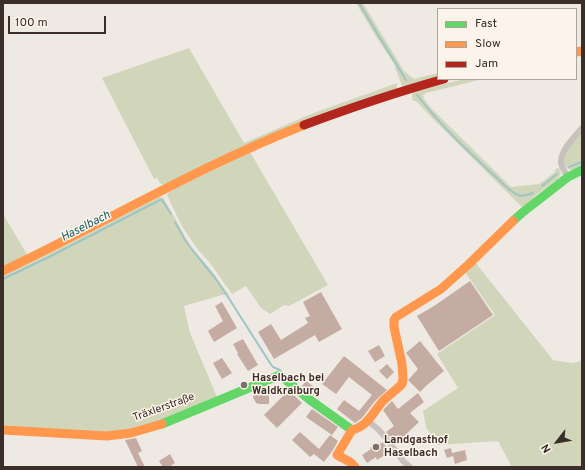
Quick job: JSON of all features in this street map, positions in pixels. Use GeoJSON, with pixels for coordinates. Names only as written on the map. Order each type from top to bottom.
{"type":"FeatureCollection","features":[{"type":"Feature","properties":{"kind":"street"},"geometry":{"type":"LineString","coordinates":[[3,271],[38,255],[237,154],[361,104],[441,80]]}},
{"type":"Feature","properties":{"kind":"street"},"geometry":{"type":"LineString","coordinates":[[568,177],[560,161],[562,155],[582,128]]}},
{"type":"Feature","properties":{"kind":"street"},"geometry":{"type":"LineString","coordinates":[[355,467],[350,462],[337,455],[347,437],[352,430],[358,429],[368,421],[382,402],[403,382],[403,372],[394,327],[396,317],[441,289],[523,212],[568,177],[582,170]]}},
{"type":"Feature","properties":{"kind":"street","name":"Träxlerstraße"},"geometry":{"type":"LineString","coordinates":[[3,430],[107,436],[131,433],[159,425],[280,375],[310,400],[352,430]]}},
{"type":"Feature","properties":{"kind":"street"},"geometry":{"type":"LineString","coordinates":[[368,421],[378,429],[403,461],[410,467]]}},
{"type":"Feature","properties":{"kind":"green space"},"geometry":{"type":"Polygon","coordinates":[[[356,3],[363,3],[404,71],[414,79],[437,73],[437,77],[403,87],[395,69],[396,67],[356,3]]]}},
{"type":"Feature","properties":{"kind":"green space"},"geometry":{"type":"Polygon","coordinates":[[[189,48],[244,143],[311,114],[397,83],[397,87],[396,89],[283,129],[163,185],[157,178],[154,179],[102,78],[189,48]]]}},
{"type":"Feature","properties":{"kind":"green space"},"geometry":{"type":"Polygon","coordinates":[[[460,80],[479,80],[426,93],[423,95],[424,99],[432,109],[511,187],[539,184],[559,168],[561,174],[558,179],[536,195],[523,208],[416,101],[413,101],[412,93],[460,80]]]}},
{"type":"Feature","properties":{"kind":"green space"},"geometry":{"type":"Polygon","coordinates":[[[582,131],[582,167],[576,170],[571,170],[564,164],[565,154],[582,131]]]}},
{"type":"Feature","properties":{"kind":"green space"},"geometry":{"type":"Polygon","coordinates":[[[250,152],[328,285],[289,306],[284,305],[270,314],[261,308],[246,286],[232,294],[183,228],[167,195],[172,190],[250,152]]]}},
{"type":"Feature","properties":{"kind":"green space"},"geometry":{"type":"Polygon","coordinates":[[[159,197],[164,199],[191,247],[211,270],[229,295],[222,295],[184,306],[190,333],[217,397],[149,425],[129,431],[104,433],[3,427],[3,276],[159,197]]]}},
{"type":"Feature","properties":{"kind":"green space"},"geometry":{"type":"Polygon","coordinates":[[[3,214],[28,256],[3,267],[3,214]]]}},
{"type":"Feature","properties":{"kind":"green space"},"geometry":{"type":"Polygon","coordinates":[[[475,262],[553,360],[571,363],[582,361],[582,467],[508,467],[511,465],[498,441],[438,445],[426,427],[423,411],[458,388],[437,354],[495,315],[465,272],[475,262]]]}},
{"type":"Feature","properties":{"kind":"building"},"geometry":{"type":"Polygon","coordinates":[[[470,281],[493,315],[439,351],[417,316],[470,281]]]}},
{"type":"Feature","properties":{"kind":"building"},"geometry":{"type":"Polygon","coordinates":[[[321,292],[342,329],[319,342],[315,335],[274,359],[258,332],[271,324],[281,340],[308,323],[305,318],[310,316],[303,302],[321,292]]]}},
{"type":"Feature","properties":{"kind":"building"},"geometry":{"type":"Polygon","coordinates":[[[222,302],[237,328],[214,342],[208,331],[223,321],[215,306],[222,302]]]}},
{"type":"Feature","properties":{"kind":"building"},"geometry":{"type":"Polygon","coordinates":[[[243,339],[258,365],[248,371],[237,354],[238,353],[233,344],[243,339]]]}},
{"type":"Feature","properties":{"kind":"building"},"geometry":{"type":"Polygon","coordinates":[[[420,341],[444,371],[420,392],[408,380],[418,369],[406,353],[420,341]]]}},
{"type":"Feature","properties":{"kind":"building"},"geometry":{"type":"Polygon","coordinates":[[[379,345],[385,356],[375,362],[368,351],[379,345]]]}},
{"type":"Feature","properties":{"kind":"building"},"geometry":{"type":"Polygon","coordinates":[[[344,356],[387,390],[375,401],[362,418],[355,423],[337,409],[344,400],[359,411],[372,395],[349,377],[336,394],[322,384],[344,356]]]}},
{"type":"Feature","properties":{"kind":"building"},"geometry":{"type":"Polygon","coordinates":[[[222,358],[232,373],[222,379],[213,363],[222,358]]]}},
{"type":"Feature","properties":{"kind":"building"},"geometry":{"type":"Polygon","coordinates":[[[387,364],[394,372],[387,379],[379,371],[387,364]]]}},
{"type":"Feature","properties":{"kind":"building"},"geometry":{"type":"Polygon","coordinates":[[[306,381],[318,390],[314,395],[302,386],[306,381]]]}},
{"type":"Feature","properties":{"kind":"building"},"geometry":{"type":"Polygon","coordinates":[[[264,388],[269,394],[269,404],[256,403],[253,397],[253,392],[264,388]]]}},
{"type":"Feature","properties":{"kind":"building"},"geometry":{"type":"Polygon","coordinates":[[[289,390],[302,403],[277,428],[264,415],[289,390]]]}},
{"type":"Feature","properties":{"kind":"building"},"geometry":{"type":"Polygon","coordinates":[[[418,393],[424,402],[410,413],[419,422],[396,444],[386,432],[394,426],[383,410],[392,401],[398,409],[418,393]]]}},
{"type":"Feature","properties":{"kind":"building"},"geometry":{"type":"Polygon","coordinates":[[[312,409],[338,427],[332,435],[306,417],[312,409]]]}},
{"type":"Feature","properties":{"kind":"building"},"geometry":{"type":"Polygon","coordinates":[[[300,432],[319,449],[330,435],[338,441],[324,462],[314,454],[310,457],[292,440],[300,432]]]}},
{"type":"Feature","properties":{"kind":"building"},"geometry":{"type":"Polygon","coordinates":[[[136,438],[142,451],[138,453],[145,467],[138,467],[125,440],[136,438]]]}},
{"type":"Feature","properties":{"kind":"building"},"geometry":{"type":"Polygon","coordinates":[[[378,442],[380,444],[383,442],[390,452],[377,460],[376,457],[367,463],[362,455],[378,442]]]}},
{"type":"Feature","properties":{"kind":"building"},"geometry":{"type":"Polygon","coordinates":[[[451,448],[452,453],[465,450],[467,460],[455,464],[453,456],[447,458],[444,450],[451,448]]]}},
{"type":"Feature","properties":{"kind":"building"},"geometry":{"type":"Polygon","coordinates":[[[170,454],[175,463],[169,467],[163,467],[159,461],[170,454]]]}},
{"type":"Feature","properties":{"kind":"waterway"},"geometry":{"type":"LineString","coordinates":[[359,3],[406,80]]}},
{"type":"Feature","properties":{"kind":"waterway"},"geometry":{"type":"LineString","coordinates":[[417,95],[456,139],[515,194],[526,196],[533,193]]}},
{"type":"Feature","properties":{"kind":"waterway"},"geometry":{"type":"LineString","coordinates":[[569,167],[582,162]]}},
{"type":"Feature","properties":{"kind":"waterway"},"geometry":{"type":"LineString","coordinates":[[542,186],[557,174]]}},
{"type":"Feature","properties":{"kind":"waterway","name":"Haselbach"},"geometry":{"type":"LineString","coordinates":[[3,279],[160,200],[162,200],[171,214]]}},
{"type":"Feature","properties":{"kind":"waterway","name":"Haselbach"},"geometry":{"type":"LineString","coordinates":[[175,222],[185,240],[228,297],[270,363],[273,367],[280,370]]}},
{"type":"Feature","properties":{"kind":"traffic: fast"},"geometry":{"type":"LineString","coordinates":[[513,221],[568,177],[582,170]]}},
{"type":"Feature","properties":{"kind":"traffic: fast"},"geometry":{"type":"LineString","coordinates":[[162,424],[280,375],[310,400],[352,430]]}},
{"type":"Feature","properties":{"kind":"traffic: slow"},"geometry":{"type":"LineString","coordinates":[[577,52],[582,51]]}},
{"type":"Feature","properties":{"kind":"traffic: slow"},"geometry":{"type":"LineString","coordinates":[[3,271],[227,158],[304,125]]}},
{"type":"Feature","properties":{"kind":"traffic: slow"},"geometry":{"type":"LineString","coordinates":[[355,467],[350,462],[337,455],[352,430],[358,428],[366,422],[383,401],[402,384],[402,364],[394,327],[394,320],[396,317],[441,289],[513,221]]}},
{"type":"Feature","properties":{"kind":"traffic: slow"},"geometry":{"type":"LineString","coordinates":[[3,430],[107,436],[131,433],[162,424]]}},
{"type":"Feature","properties":{"kind":"traffic: jam"},"geometry":{"type":"LineString","coordinates":[[304,125],[374,100],[440,80]]}},
{"type":"Feature","properties":{"kind":"place","name":"Haselbach bei Waldkraiburg"},"geometry":{"type":"Point","coordinates":[244,385]}},
{"type":"Feature","properties":{"kind":"place","name":"Landgasthof Haselbach"},"geometry":{"type":"Point","coordinates":[376,447]}}]}
